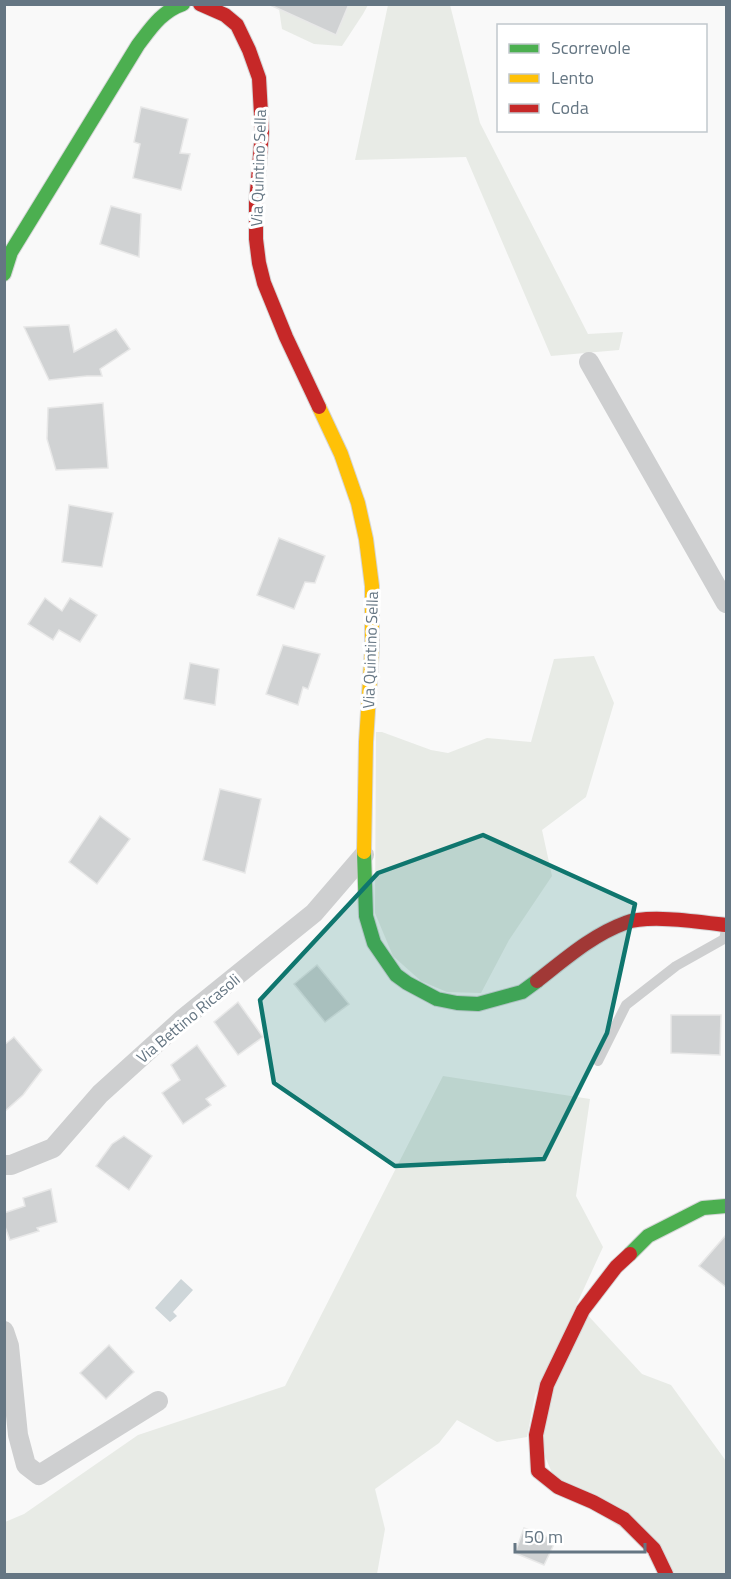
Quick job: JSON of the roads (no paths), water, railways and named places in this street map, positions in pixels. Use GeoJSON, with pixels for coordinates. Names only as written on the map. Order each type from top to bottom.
{"type":"FeatureCollection","features":[{"type":"Feature","properties":{"kind":"street","name":"Via Quintino Sella"},"geometry":{"type":"LineString","coordinates":[[200,4],[225,15],[237,25],[259,78],[262,132],[256,203],[259,263],[264,283],[286,337],[341,454],[355,495],[366,539],[372,586],[372,648],[366,742],[364,855],[366,916],[374,942],[396,975],[407,983],[437,999],[478,1004],[522,992],[585,945],[627,922],[656,919],[726,925]]}},
{"type":"Feature","properties":{"kind":"street"},"geometry":{"type":"LineString","coordinates":[[4,274],[11,252],[138,45],[154,23],[176,5]]}},
{"type":"Feature","properties":{"kind":"street"},"geometry":{"type":"LineString","coordinates":[[589,362],[726,603]]}},
{"type":"Feature","properties":{"kind":"street","name":"Via Bettino Ricasoli"},"geometry":{"type":"LineString","coordinates":[[4,1165],[11,1165],[53,1148],[100,1094],[184,1018],[314,913],[364,855]]}},
{"type":"Feature","properties":{"kind":"street"},"geometry":{"type":"LineString","coordinates":[[666,1575],[654,1549],[624,1519],[558,1487],[538,1471],[536,1435],[547,1385],[583,1310],[616,1267],[648,1236],[703,1208],[726,1206]]}},
{"type":"Feature","properties":{"kind":"street"},"geometry":{"type":"LineString","coordinates":[[4,1331],[9,1347],[18,1435],[26,1466],[39,1475],[158,1401]]}},
{"type":"Feature","properties":{"kind":"lane"},"geometry":{"type":"LineString","coordinates":[[598,1061],[626,1005],[676,966],[724,939],[726,930]]}}]}
